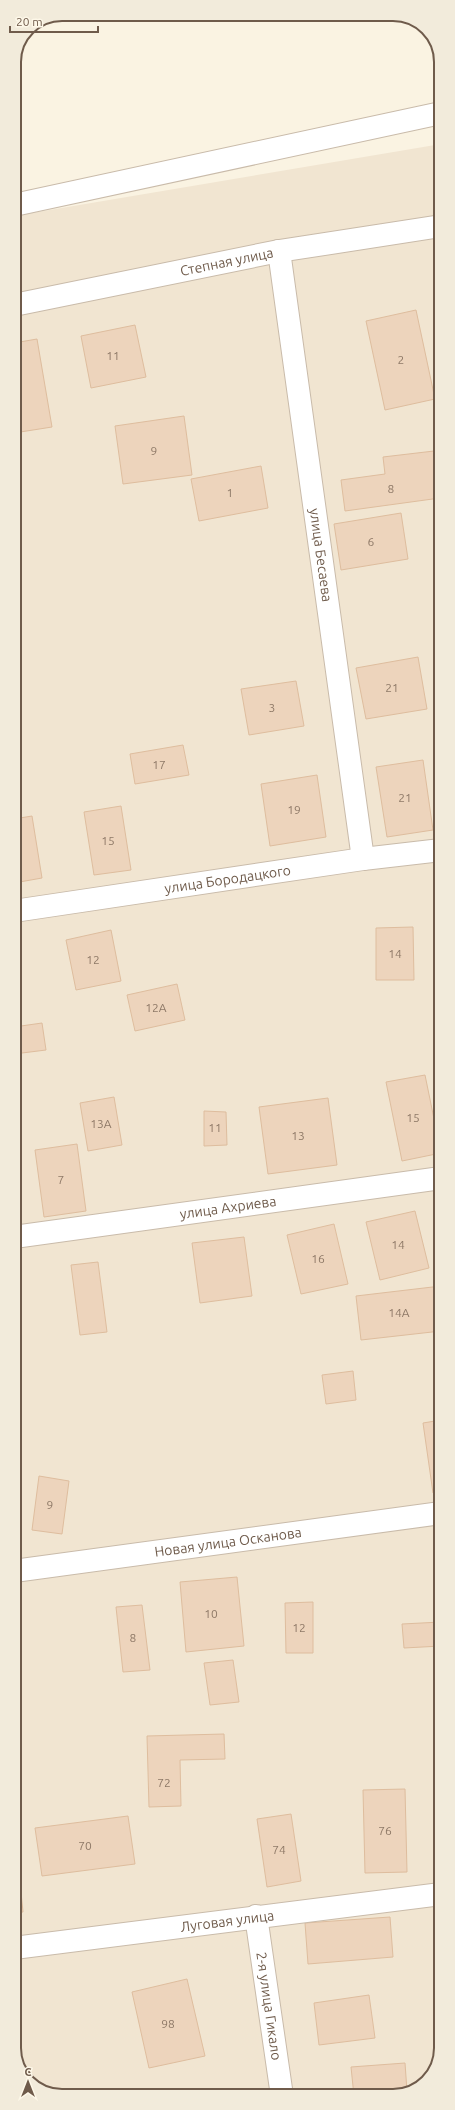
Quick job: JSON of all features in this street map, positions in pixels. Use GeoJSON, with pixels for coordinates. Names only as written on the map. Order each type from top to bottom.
{"type":"FeatureCollection","features":[{"type":"Feature","properties":{"kind":"street"},"geometry":{"type":"LineString","coordinates":[[21,203],[434,114]]}},
{"type":"Feature","properties":{"kind":"street","name":"Степная улица"},"geometry":{"type":"LineString","coordinates":[[21,304],[279,251],[434,227]]}},
{"type":"Feature","properties":{"kind":"street","name":"улица Бесаева"},"geometry":{"type":"LineString","coordinates":[[279,251],[363,859]]}},
{"type":"Feature","properties":{"kind":"street","name":"улица Бородацкого"},"geometry":{"type":"LineString","coordinates":[[21,911],[363,859],[434,851]]}},
{"type":"Feature","properties":{"kind":"street","name":"улица Ахриева"},"geometry":{"type":"LineString","coordinates":[[21,1236],[434,1179]]}},
{"type":"Feature","properties":{"kind":"street","name":"Новая улица Осканова"},"geometry":{"type":"LineString","coordinates":[[21,1570],[434,1515]]}},
{"type":"Feature","properties":{"kind":"street","name":"Луговая улица"},"geometry":{"type":"LineString","coordinates":[[21,1947],[256,1916],[434,1895]]}},
{"type":"Feature","properties":{"kind":"street","name":"2-я улица Гикало"},"geometry":{"type":"LineString","coordinates":[[256,1916],[281,2089]]}},
{"type":"Feature","properties":{"kind":"shaded area"},"geometry":{"type":"Polygon","coordinates":[[[434,145],[434,2048],[432,2061],[424,2075],[418,2080],[411,2085],[398,2089],[60,2089],[48,2087],[48,2062],[23,2062],[21,2048],[21,215],[434,145]]]}},
{"type":"Feature","properties":{"kind":"building"},"geometry":{"type":"Polygon","coordinates":[[[416,310],[434,399],[385,410],[366,321],[416,310]]]}},
{"type":"Feature","properties":{"kind":"building"},"geometry":{"type":"Polygon","coordinates":[[[135,325],[146,377],[91,388],[81,336],[135,325]]]}},
{"type":"Feature","properties":{"kind":"building"},"geometry":{"type":"Polygon","coordinates":[[[37,339],[52,427],[21,432],[21,342],[37,339]]]}},
{"type":"Feature","properties":{"kind":"building"},"geometry":{"type":"Polygon","coordinates":[[[184,416],[192,475],[123,484],[115,426],[184,416]]]}},
{"type":"Feature","properties":{"kind":"building"},"geometry":{"type":"Polygon","coordinates":[[[434,451],[434,499],[345,511],[341,480],[385,474],[383,457],[434,451]]]}},
{"type":"Feature","properties":{"kind":"building"},"geometry":{"type":"Polygon","coordinates":[[[261,466],[268,508],[199,521],[191,479],[261,466]]]}},
{"type":"Feature","properties":{"kind":"building"},"geometry":{"type":"Polygon","coordinates":[[[401,513],[408,559],[341,570],[334,524],[401,513]]]}},
{"type":"Feature","properties":{"kind":"building"},"geometry":{"type":"Polygon","coordinates":[[[418,657],[427,709],[366,719],[356,668],[418,657]]]}},
{"type":"Feature","properties":{"kind":"building"},"geometry":{"type":"Polygon","coordinates":[[[296,681],[304,726],[249,735],[241,689],[296,681]]]}},
{"type":"Feature","properties":{"kind":"building"},"geometry":{"type":"Polygon","coordinates":[[[183,745],[189,775],[135,784],[130,754],[183,745]]]}},
{"type":"Feature","properties":{"kind":"building"},"geometry":{"type":"Polygon","coordinates":[[[423,760],[433,830],[387,837],[376,767],[423,760]]]}},
{"type":"Feature","properties":{"kind":"building"},"geometry":{"type":"Polygon","coordinates":[[[317,775],[326,837],[270,846],[261,784],[317,775]]]}},
{"type":"Feature","properties":{"kind":"building"},"geometry":{"type":"Polygon","coordinates":[[[121,806],[131,870],[94,875],[84,812],[121,806]]]}},
{"type":"Feature","properties":{"kind":"building"},"geometry":{"type":"Polygon","coordinates":[[[32,816],[42,878],[21,882],[21,818],[32,816]]]}},
{"type":"Feature","properties":{"kind":"building"},"geometry":{"type":"Polygon","coordinates":[[[413,927],[414,980],[376,980],[376,928],[413,927]]]}},
{"type":"Feature","properties":{"kind":"building"},"geometry":{"type":"Polygon","coordinates":[[[111,930],[121,981],[76,990],[66,940],[111,930]]]}},
{"type":"Feature","properties":{"kind":"building"},"geometry":{"type":"Polygon","coordinates":[[[177,984],[185,1020],[135,1031],[127,995],[177,984]]]}},
{"type":"Feature","properties":{"kind":"building"},"geometry":{"type":"Polygon","coordinates":[[[42,1023],[46,1050],[21,1053],[21,1026],[42,1023]]]}},
{"type":"Feature","properties":{"kind":"building"},"geometry":{"type":"Polygon","coordinates":[[[425,1075],[434,1119],[434,1154],[402,1161],[386,1082],[425,1075]]]}},
{"type":"Feature","properties":{"kind":"building"},"geometry":{"type":"Polygon","coordinates":[[[114,1097],[122,1145],[88,1151],[80,1103],[114,1097]]]}},
{"type":"Feature","properties":{"kind":"building"},"geometry":{"type":"Polygon","coordinates":[[[328,1098],[337,1165],[268,1174],[259,1107],[328,1098]]]}},
{"type":"Feature","properties":{"kind":"building"},"geometry":{"type":"Polygon","coordinates":[[[204,1111],[226,1112],[227,1145],[204,1146],[204,1111]]]}},
{"type":"Feature","properties":{"kind":"building"},"geometry":{"type":"Polygon","coordinates":[[[77,1144],[86,1211],[44,1217],[35,1150],[77,1144]]]}},
{"type":"Feature","properties":{"kind":"building"},"geometry":{"type":"Polygon","coordinates":[[[415,1211],[429,1268],[380,1280],[366,1222],[415,1211]]]}},
{"type":"Feature","properties":{"kind":"building"},"geometry":{"type":"Polygon","coordinates":[[[334,1224],[348,1284],[301,1294],[287,1235],[334,1224]]]}},
{"type":"Feature","properties":{"kind":"building"},"geometry":{"type":"Polygon","coordinates":[[[244,1237],[252,1296],[200,1303],[192,1243],[244,1237]]]}},
{"type":"Feature","properties":{"kind":"building"},"geometry":{"type":"Polygon","coordinates":[[[98,1262],[107,1332],[80,1335],[71,1265],[98,1262]]]}},
{"type":"Feature","properties":{"kind":"building"},"geometry":{"type":"Polygon","coordinates":[[[434,1287],[434,1332],[361,1340],[356,1296],[434,1287]]]}},
{"type":"Feature","properties":{"kind":"building"},"geometry":{"type":"Polygon","coordinates":[[[353,1371],[356,1400],[326,1404],[322,1375],[353,1371]]]}},
{"type":"Feature","properties":{"kind":"building"},"geometry":{"type":"Polygon","coordinates":[[[434,1421],[434,1493],[433,1493],[423,1423],[434,1421]]]}},
{"type":"Feature","properties":{"kind":"building"},"geometry":{"type":"Polygon","coordinates":[[[39,1476],[69,1481],[62,1534],[32,1530],[39,1476]]]}},
{"type":"Feature","properties":{"kind":"building"},"geometry":{"type":"Polygon","coordinates":[[[237,1577],[244,1646],[186,1652],[180,1582],[237,1577]]]}},
{"type":"Feature","properties":{"kind":"building"},"geometry":{"type":"Polygon","coordinates":[[[313,1602],[313,1653],[286,1653],[285,1603],[313,1602]]]}},
{"type":"Feature","properties":{"kind":"building"},"geometry":{"type":"Polygon","coordinates":[[[142,1605],[150,1670],[123,1672],[116,1607],[142,1605]]]}},
{"type":"Feature","properties":{"kind":"building"},"geometry":{"type":"Polygon","coordinates":[[[434,1622],[434,1646],[404,1648],[402,1624],[434,1622]]]}},
{"type":"Feature","properties":{"kind":"building"},"geometry":{"type":"Polygon","coordinates":[[[233,1660],[239,1702],[210,1705],[204,1663],[233,1660]]]}},
{"type":"Feature","properties":{"kind":"building"},"geometry":{"type":"Polygon","coordinates":[[[224,1734],[225,1759],[180,1760],[181,1806],[149,1807],[147,1736],[224,1734]]]}},
{"type":"Feature","properties":{"kind":"building"},"geometry":{"type":"Polygon","coordinates":[[[405,1789],[407,1872],[365,1873],[363,1790],[405,1789]]]}},
{"type":"Feature","properties":{"kind":"building"},"geometry":{"type":"Polygon","coordinates":[[[291,1814],[301,1881],[267,1887],[257,1819],[291,1814]]]}},
{"type":"Feature","properties":{"kind":"building"},"geometry":{"type":"Polygon","coordinates":[[[128,1816],[135,1864],[42,1876],[35,1828],[128,1816]]]}},
{"type":"Feature","properties":{"kind":"building"},"geometry":{"type":"Polygon","coordinates":[[[21,1892],[23,1912],[21,1912],[21,1892]]]}},
{"type":"Feature","properties":{"kind":"building"},"geometry":{"type":"Polygon","coordinates":[[[390,1917],[393,1957],[308,1964],[305,1923],[390,1917]]]}},
{"type":"Feature","properties":{"kind":"building"},"geometry":{"type":"Polygon","coordinates":[[[187,1979],[205,2056],[149,2068],[132,1992],[187,1979]]]}},
{"type":"Feature","properties":{"kind":"building"},"geometry":{"type":"Polygon","coordinates":[[[369,1995],[375,2038],[319,2045],[314,2003],[369,1995]]]}},
{"type":"Feature","properties":{"kind":"building"},"geometry":{"type":"Polygon","coordinates":[[[405,2063],[407,2087],[398,2089],[353,2089],[351,2067],[405,2063]]]}}]}
